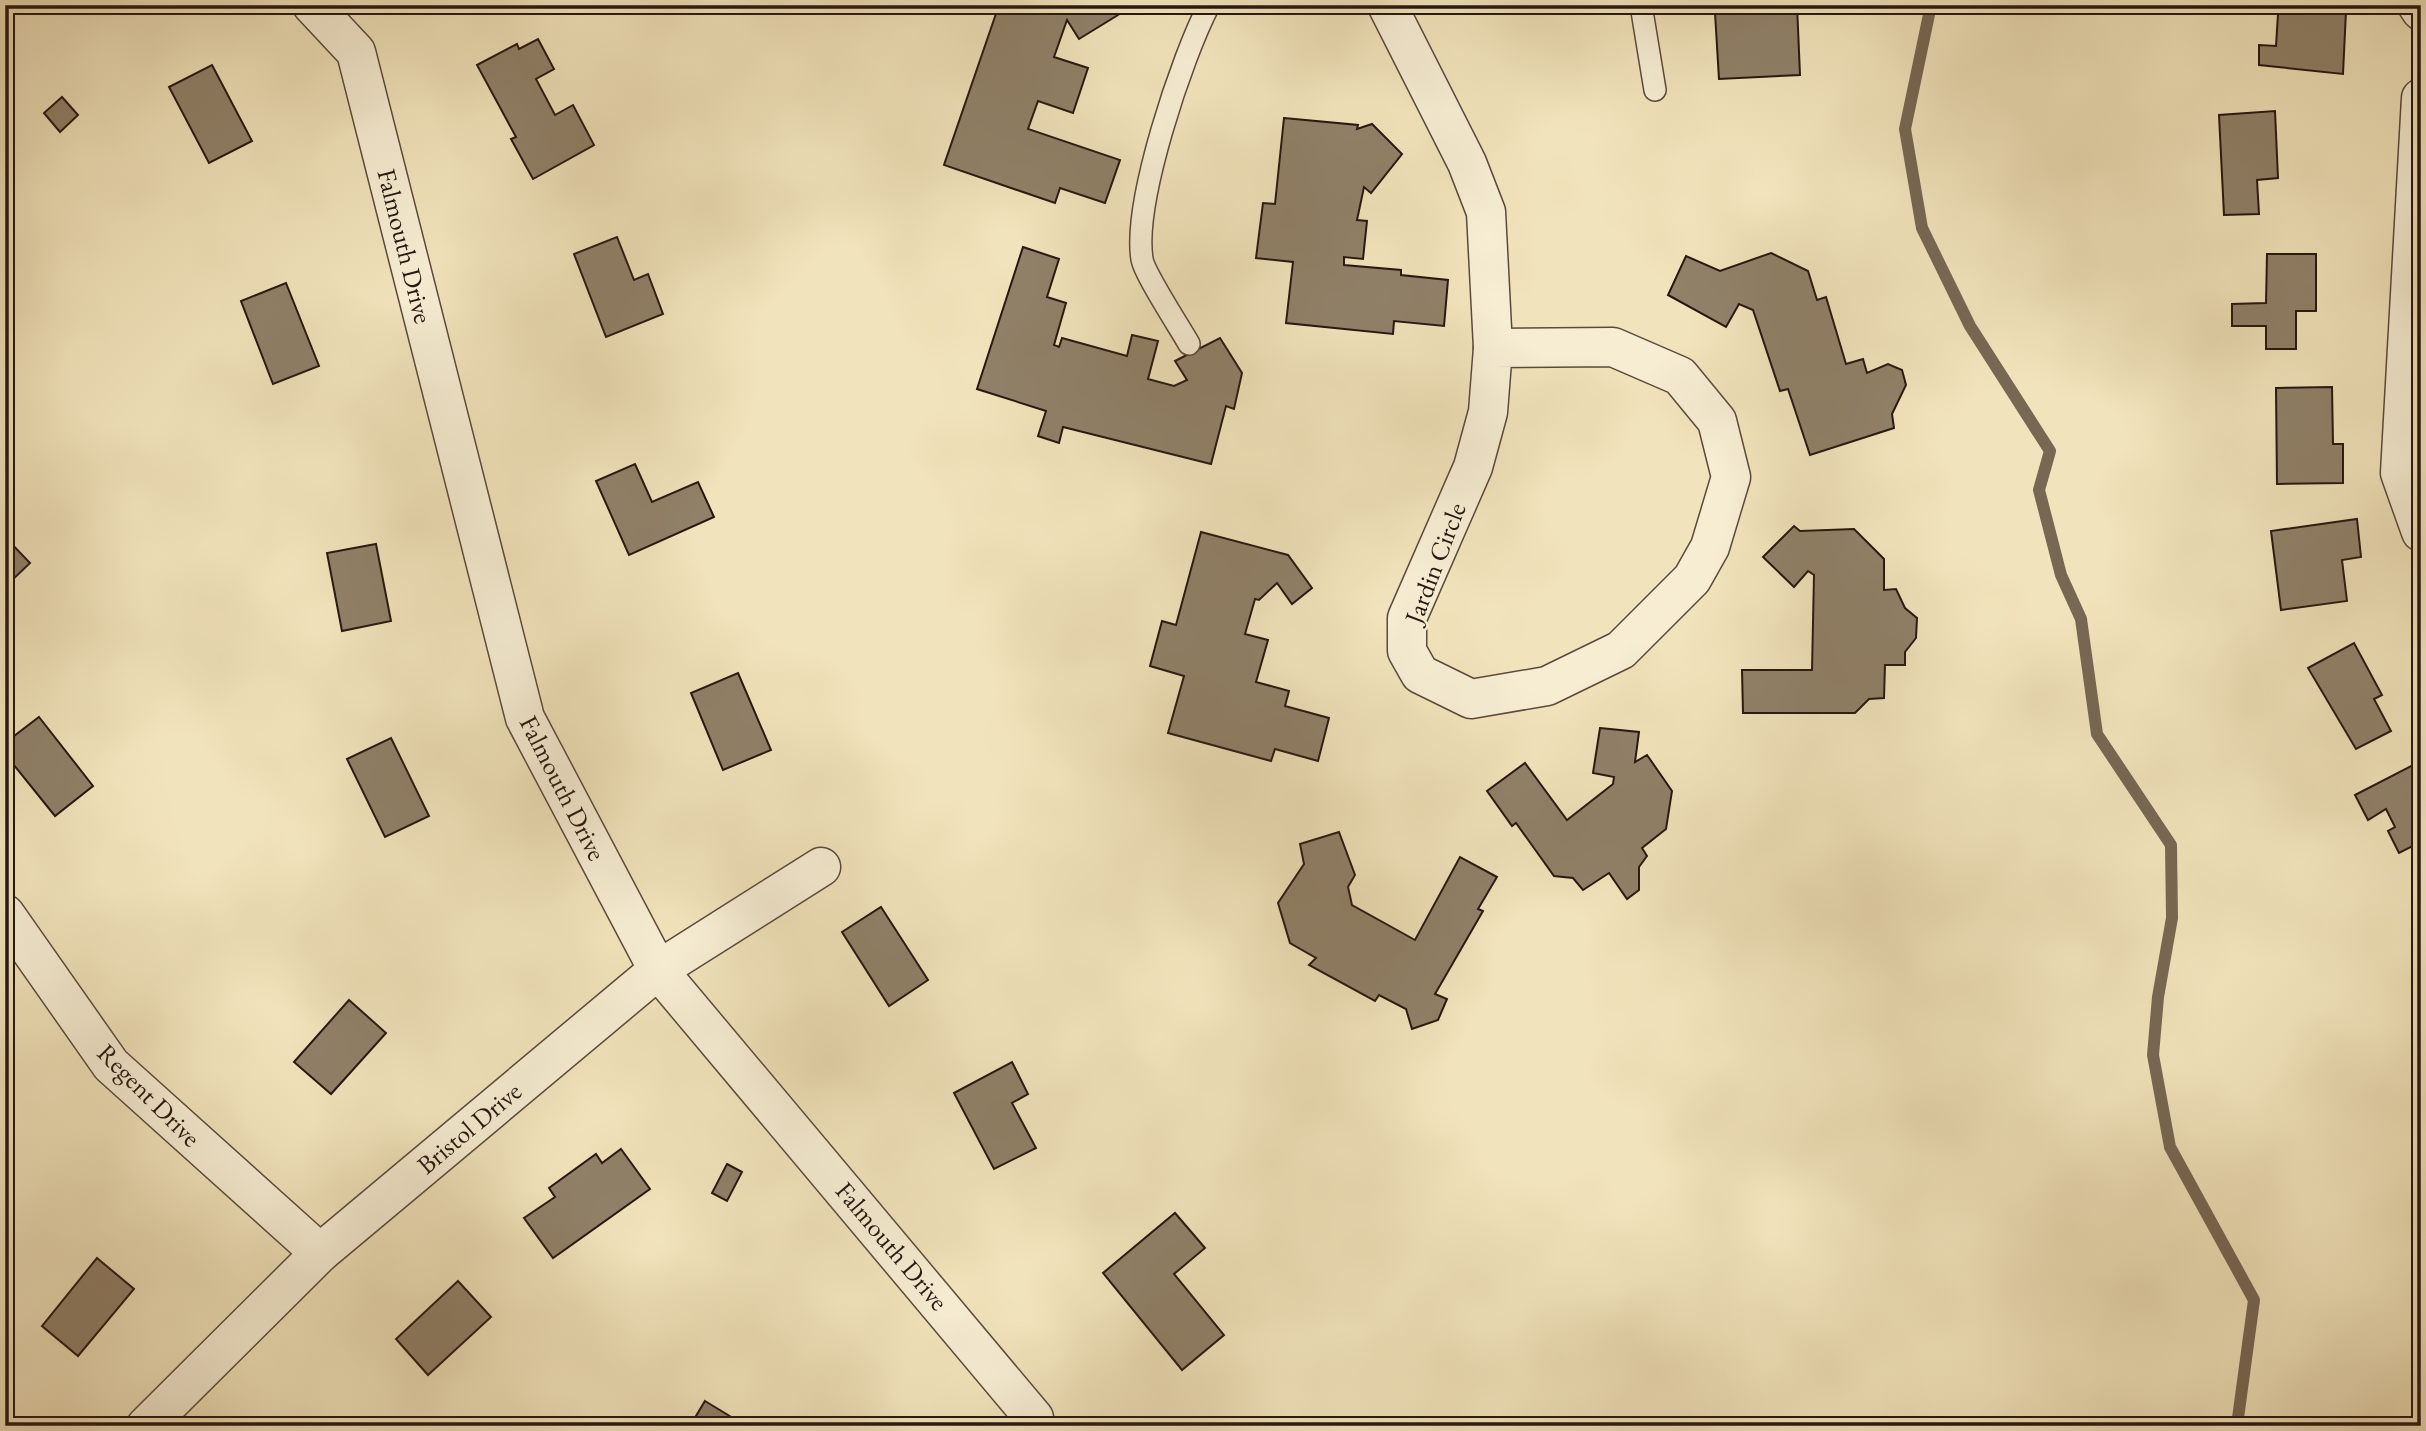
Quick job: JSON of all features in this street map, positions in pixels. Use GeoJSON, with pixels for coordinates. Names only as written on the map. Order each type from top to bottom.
{"type":"FeatureCollection","features":[{"type":"Feature","properties":{"kind":"street","name":"Falmouth Drive"},"geometry":{"type":"LineString","coordinates":[[312,5],[356,52],[525,718],[658,970],[1034,1418]]}},
{"type":"Feature","properties":{"kind":"street","name":"Jardin Circle"},"geometry":{"type":"LineString","coordinates":[[1387,5],[1468,163],[1486,212],[1493,348],[1488,412],[1473,467],[1407,618],[1407,651],[1420,674],[1471,699],[1547,686],[1621,650],[1692,579],[1710,547],[1731,477],[1717,421],[1680,376],[1613,347],[1493,348]]}},
{"type":"Feature","properties":{"kind":"street"},"geometry":{"type":"LineString","coordinates":[[2417,5],[2421,11]]}},
{"type":"Feature","properties":{"kind":"street"},"geometry":{"type":"LineString","coordinates":[[2421,98],[2400,472],[2421,532]]}},
{"type":"Feature","properties":{"kind":"street","name":"Bristol Drive"},"geometry":{"type":"LineString","coordinates":[[146,1426],[320,1253],[658,970],[821,866]]}},
{"type":"Feature","properties":{"kind":"street","name":"Regent Drive"},"geometry":{"type":"LineString","coordinates":[[5,914],[111,1065],[320,1253]]}},
{"type":"Feature","properties":{"kind":"lane"},"geometry":{"type":"LineString","coordinates":[[1189,344],[1142,260],[1145,210],[1167,112],[1194,33],[1209,5]]}},
{"type":"Feature","properties":{"kind":"lane"},"geometry":{"type":"LineString","coordinates":[[1641,5],[1655,90]]}},
{"type":"Feature","properties":{"kind":"building"},"geometry":{"type":"Polygon","coordinates":[[[999,5],[1112,5],[1118,15],[1079,39],[1067,20],[1054,57],[1088,68],[1073,113],[1038,101],[1028,129],[1120,160],[1105,203],[1060,188],[1055,203],[944,165],[999,5]]]}},
{"type":"Feature","properties":{"kind":"building"},"geometry":{"type":"Polygon","coordinates":[[[1694,5],[1797,5],[1800,75],[1719,79],[1715,13],[1695,14],[1694,5]]]}},
{"type":"Feature","properties":{"kind":"building"},"geometry":{"type":"Polygon","coordinates":[[[2291,5],[2333,5],[2332,11],[2346,11],[2343,74],[2259,65],[2259,45],[2276,46],[2278,14],[2290,14],[2291,5]]]}},
{"type":"Feature","properties":{"kind":"building"},"geometry":{"type":"Polygon","coordinates":[[[538,39],[554,69],[536,79],[555,115],[573,105],[594,145],[533,179],[511,139],[516,137],[477,65],[517,44],[519,49],[538,39]]]}},
{"type":"Feature","properties":{"kind":"building"},"geometry":{"type":"Polygon","coordinates":[[[212,65],[252,141],[209,163],[169,87],[212,65]]]}},
{"type":"Feature","properties":{"kind":"building"},"geometry":{"type":"Polygon","coordinates":[[[62,97],[78,115],[60,132],[44,113],[62,97]]]}},
{"type":"Feature","properties":{"kind":"building"},"geometry":{"type":"Polygon","coordinates":[[[2275,111],[2278,178],[2257,180],[2259,214],[2224,215],[2219,115],[2275,111]]]}},
{"type":"Feature","properties":{"kind":"building"},"geometry":{"type":"Polygon","coordinates":[[[1284,118],[1358,125],[1357,129],[1372,124],[1402,154],[1371,193],[1364,187],[1357,220],[1367,221],[1363,259],[1344,257],[1344,265],[1401,270],[1401,275],[1448,280],[1444,326],[1394,321],[1393,334],[1286,323],[1293,262],[1256,258],[1263,203],[1275,204],[1284,118]]]}},
{"type":"Feature","properties":{"kind":"building"},"geometry":{"type":"Polygon","coordinates":[[[617,237],[634,280],[648,274],[663,314],[606,337],[574,254],[617,237]]]}},
{"type":"Feature","properties":{"kind":"building"},"geometry":{"type":"Polygon","coordinates":[[[1023,247],[1059,259],[1047,297],[1066,303],[1054,345],[1059,347],[1062,338],[1127,356],[1132,335],[1158,341],[1148,379],[1174,386],[1187,380],[1175,361],[1220,338],[1242,373],[1234,409],[1226,406],[1211,464],[1063,427],[1059,443],[1038,436],[1046,411],[977,389],[1023,247]]]}},
{"type":"Feature","properties":{"kind":"building"},"geometry":{"type":"Polygon","coordinates":[[[1771,253],[1808,271],[1817,300],[1826,297],[1846,364],[1863,359],[1867,373],[1888,364],[1902,370],[1906,385],[1892,414],[1894,428],[1810,455],[1788,389],[1780,391],[1753,310],[1739,304],[1726,327],[1668,295],[1686,256],[1720,271],[1771,253]]]}},
{"type":"Feature","properties":{"kind":"building"},"geometry":{"type":"Polygon","coordinates":[[[2267,254],[2316,254],[2316,311],[2296,311],[2296,349],[2266,349],[2266,326],[2232,326],[2232,304],[2266,303],[2267,254]]]}},
{"type":"Feature","properties":{"kind":"building"},"geometry":{"type":"Polygon","coordinates":[[[286,283],[319,366],[273,384],[241,301],[286,283]]]}},
{"type":"Feature","properties":{"kind":"building"},"geometry":{"type":"Polygon","coordinates":[[[2332,387],[2333,444],[2343,444],[2343,483],[2277,484],[2276,388],[2332,387]]]}},
{"type":"Feature","properties":{"kind":"building"},"geometry":{"type":"Polygon","coordinates":[[[635,464],[652,502],[698,482],[714,517],[629,555],[596,481],[635,464]]]}},
{"type":"Feature","properties":{"kind":"building"},"geometry":{"type":"Polygon","coordinates":[[[2357,519],[2361,557],[2342,560],[2347,601],[2281,610],[2271,531],[2357,519]]]}},
{"type":"Feature","properties":{"kind":"building"},"geometry":{"type":"Polygon","coordinates":[[[1794,526],[1800,531],[1854,529],[1884,559],[1884,590],[1896,589],[1905,608],[1917,618],[1916,638],[1905,652],[1905,665],[1885,665],[1884,698],[1869,699],[1855,713],[1743,713],[1742,670],[1812,670],[1814,575],[1808,571],[1794,587],[1763,557],[1794,526]]]}},
{"type":"Feature","properties":{"kind":"building"},"geometry":{"type":"Polygon","coordinates":[[[1201,532],[1288,555],[1312,588],[1292,604],[1277,583],[1259,600],[1255,599],[1245,634],[1268,640],[1256,682],[1289,691],[1285,706],[1329,718],[1318,761],[1275,749],[1271,761],[1168,733],[1184,676],[1150,666],[1162,621],[1176,625],[1201,532]]]}},
{"type":"Feature","properties":{"kind":"building"},"geometry":{"type":"Polygon","coordinates":[[[5,537],[30,563],[5,587],[5,537]]]}},
{"type":"Feature","properties":{"kind":"building"},"geometry":{"type":"Polygon","coordinates":[[[376,544],[391,621],[342,631],[327,553],[376,544]]]}},
{"type":"Feature","properties":{"kind":"building"},"geometry":{"type":"Polygon","coordinates":[[[2354,643],[2382,695],[2374,699],[2391,731],[2356,749],[2308,668],[2354,643]]]}},
{"type":"Feature","properties":{"kind":"building"},"geometry":{"type":"Polygon","coordinates":[[[738,673],[771,750],[723,770],[691,693],[738,673]]]}},
{"type":"Feature","properties":{"kind":"building"},"geometry":{"type":"Polygon","coordinates":[[[39,717],[93,786],[55,816],[5,754],[5,743],[39,717]]]}},
{"type":"Feature","properties":{"kind":"building"},"geometry":{"type":"Polygon","coordinates":[[[1600,728],[1639,732],[1635,762],[1647,755],[1672,791],[1666,829],[1642,848],[1647,856],[1639,867],[1639,890],[1627,899],[1609,873],[1583,890],[1573,878],[1554,876],[1516,823],[1512,826],[1487,791],[1525,763],[1567,820],[1613,784],[1614,777],[1593,773],[1600,728]]]}},
{"type":"Feature","properties":{"kind":"building"},"geometry":{"type":"Polygon","coordinates":[[[391,738],[429,816],[385,837],[347,759],[391,738]]]}},
{"type":"Feature","properties":{"kind":"building"},"geometry":{"type":"Polygon","coordinates":[[[2421,761],[2421,842],[2399,853],[2388,831],[2395,827],[2386,809],[2368,820],[2355,795],[2421,761]]]}},
{"type":"Feature","properties":{"kind":"building"},"geometry":{"type":"Polygon","coordinates":[[[1339,832],[1355,875],[1348,887],[1352,905],[1415,940],[1460,857],[1497,877],[1478,909],[1483,911],[1435,994],[1447,999],[1438,1020],[1412,1029],[1406,1009],[1379,995],[1375,1001],[1309,965],[1316,958],[1290,943],[1278,903],[1304,864],[1300,844],[1339,832]]]}},
{"type":"Feature","properties":{"kind":"building"},"geometry":{"type":"Polygon","coordinates":[[[881,907],[928,980],[889,1006],[842,932],[881,907]]]}},
{"type":"Feature","properties":{"kind":"building"},"geometry":{"type":"Polygon","coordinates":[[[349,1000],[386,1033],[331,1094],[294,1062],[349,1000]]]}},
{"type":"Feature","properties":{"kind":"building"},"geometry":{"type":"Polygon","coordinates":[[[1012,1062],[1028,1094],[1012,1103],[1036,1148],[994,1169],[954,1093],[1012,1062]]]}},
{"type":"Feature","properties":{"kind":"building"},"geometry":{"type":"Polygon","coordinates":[[[621,1149],[650,1189],[553,1258],[524,1218],[555,1197],[549,1188],[596,1154],[602,1163],[621,1149]]]}},
{"type":"Feature","properties":{"kind":"building"},"geometry":{"type":"Polygon","coordinates":[[[727,1164],[742,1172],[727,1201],[712,1193],[727,1164]]]}},
{"type":"Feature","properties":{"kind":"building"},"geometry":{"type":"Polygon","coordinates":[[[1175,1213],[1205,1248],[1174,1274],[1224,1335],[1182,1370],[1103,1273],[1175,1213]]]}},
{"type":"Feature","properties":{"kind":"building"},"geometry":{"type":"Polygon","coordinates":[[[97,1258],[134,1289],[78,1356],[42,1326],[97,1258]]]}},
{"type":"Feature","properties":{"kind":"building"},"geometry":{"type":"Polygon","coordinates":[[[458,1281],[491,1317],[428,1375],[396,1339],[458,1281]]]}},
{"type":"Feature","properties":{"kind":"building"},"geometry":{"type":"Polygon","coordinates":[[[705,1401],[746,1426],[690,1426],[705,1401]]]}},
{"type":"Feature","properties":{"kind":"waterway"},"geometry":{"type":"LineString","coordinates":[[1931,5],[1905,129],[1922,228],[1970,326],[2050,451],[2039,490],[2061,575],[2081,619],[2097,734],[2171,845],[2172,918],[2158,997],[2153,1055],[2170,1147],[2254,1300],[2238,1418],[2240,1426]]}}]}
